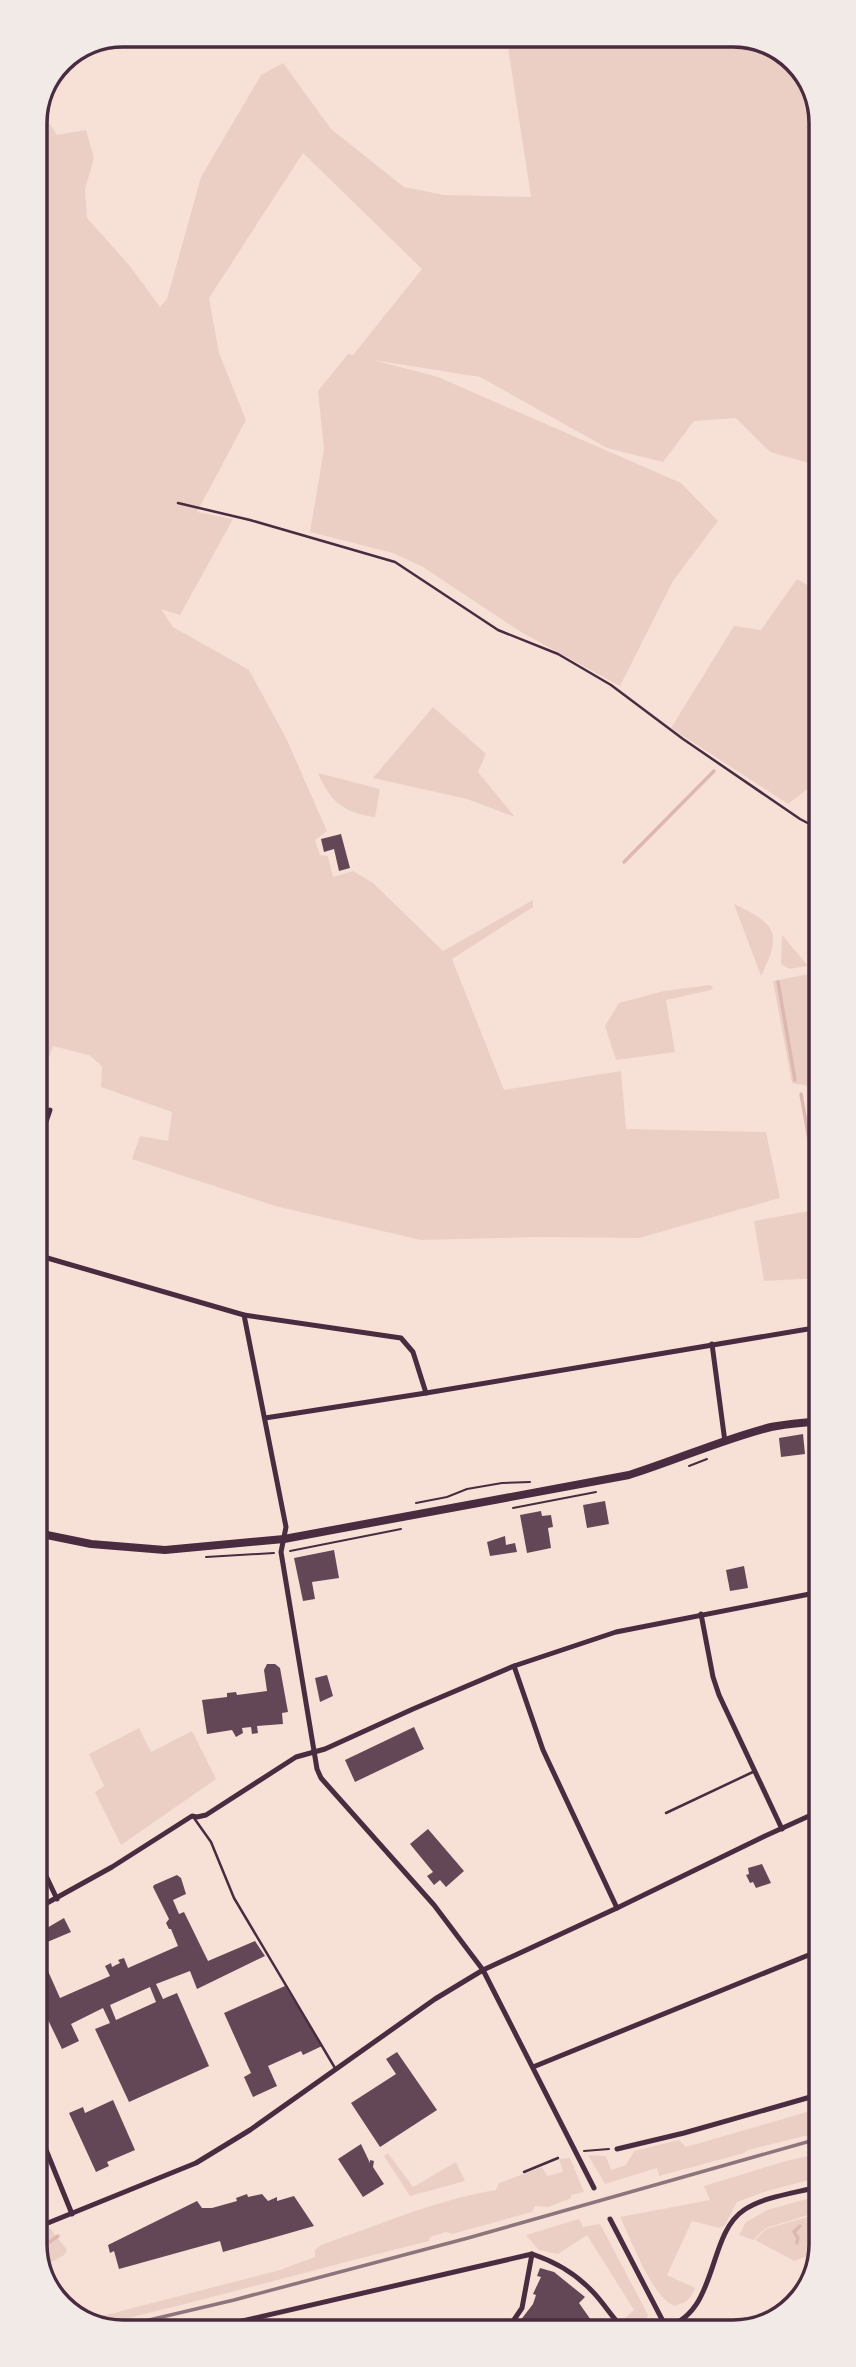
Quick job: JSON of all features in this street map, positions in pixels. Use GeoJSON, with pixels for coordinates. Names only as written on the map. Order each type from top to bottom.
{"type":"FeatureCollection","features":[{"type":"Feature","properties":{"kind":"main road"},"geometry":{"type":"LineString","coordinates":[[47,1535],[91,1544],[165,1550],[284,1539],[629,1475],[774,1427],[809,1422]]}},
{"type":"Feature","properties":{"kind":"street"},"geometry":{"type":"LineString","coordinates":[[47,1119],[50,1110]]}},
{"type":"Feature","properties":{"kind":"street"},"geometry":{"type":"LineString","coordinates":[[47,1258],[244,1315],[401,1338],[413,1352],[426,1393]]}},
{"type":"Feature","properties":{"kind":"street"},"geometry":{"type":"LineString","coordinates":[[244,1315],[286,1527],[281,1552],[313,1753],[321,1778],[434,1905],[483,1969],[594,2188]]}},
{"type":"Feature","properties":{"kind":"street"},"geometry":{"type":"LineString","coordinates":[[265,1418],[809,1329]]}},
{"type":"Feature","properties":{"kind":"street"},"geometry":{"type":"LineString","coordinates":[[712,1344],[725,1442]]}},
{"type":"Feature","properties":{"kind":"street"},"geometry":{"type":"LineString","coordinates":[[47,1904],[192,1816],[206,1815],[296,1757],[313,1753],[514,1666],[616,1632],[809,1593]]}},
{"type":"Feature","properties":{"kind":"street"},"geometry":{"type":"LineString","coordinates":[[701,1614],[719,1695],[782,1829]]}},
{"type":"Feature","properties":{"kind":"street"},"geometry":{"type":"LineString","coordinates":[[514,1666],[543,1750],[617,1908]]}},
{"type":"Feature","properties":{"kind":"street"},"geometry":{"type":"LineString","coordinates":[[47,2224],[196,2163],[250,2130],[435,1999],[483,1969],[809,1816]]}},
{"type":"Feature","properties":{"kind":"street"},"geometry":{"type":"LineString","coordinates":[[47,1878],[57,1899]]}},
{"type":"Feature","properties":{"kind":"street"},"geometry":{"type":"LineString","coordinates":[[533,2067],[809,1955]]}},
{"type":"Feature","properties":{"kind":"street"},"geometry":{"type":"LineString","coordinates":[[617,2149],[809,2097]]}},
{"type":"Feature","properties":{"kind":"street"},"geometry":{"type":"LineString","coordinates":[[47,2152],[72,2214]]}},
{"type":"Feature","properties":{"kind":"street"},"geometry":{"type":"LineString","coordinates":[[681,2320],[700,2299],[725,2235],[742,2211],[758,2203],[809,2189]]}},
{"type":"Feature","properties":{"kind":"street"},"geometry":{"type":"LineString","coordinates":[[610,2219],[660,2320]]}},
{"type":"Feature","properties":{"kind":"street"},"geometry":{"type":"LineString","coordinates":[[246,2320],[532,2254],[555,2262],[572,2274],[592,2291],[616,2320]]}},
{"type":"Feature","properties":{"kind":"street"},"geometry":{"type":"LineString","coordinates":[[513,2320],[522,2308],[532,2254]]}},
{"type":"Feature","properties":{"kind":"lane"},"geometry":{"type":"LineString","coordinates":[[178,503],[250,520],[395,562],[498,630],[558,654],[611,685],[683,739],[809,824]]}},
{"type":"Feature","properties":{"kind":"lane"},"geometry":{"type":"LineString","coordinates":[[666,1814],[755,1771]]}},
{"type":"Feature","properties":{"kind":"lane"},"geometry":{"type":"LineString","coordinates":[[192,1816],[211,1842],[234,1898],[336,2070]]}},
{"type":"Feature","properties":{"kind":"lane"},"geometry":{"type":"LineString","coordinates":[[524,2172],[558,2158]]}},
{"type":"Feature","properties":{"kind":"path"},"geometry":{"type":"LineString","coordinates":[[407,1505],[447,1497],[467,1489],[529,1482]]}},
{"type":"Feature","properties":{"kind":"path"},"geometry":{"type":"LineString","coordinates":[[589,2150],[617,2149]]}},
{"type":"Feature","properties":{"kind":"shaded area"},"geometry":{"type":"Polygon","coordinates":[[[508,47],[738,47],[771,57],[790,73],[801,90],[809,123],[809,463],[770,452],[736,418],[694,421],[663,462],[607,448],[480,377],[373,360],[438,377],[681,483],[718,521],[673,581],[620,686],[521,632],[423,567],[393,553],[310,532],[324,449],[318,391],[348,354],[353,355],[422,269],[303,153],[209,298],[219,353],[246,420],[197,512],[233,519],[180,615],[161,609],[173,627],[249,670],[286,738],[327,831],[315,840],[320,855],[328,856],[333,877],[353,871],[373,883],[443,951],[533,900],[533,907],[452,959],[504,1090],[621,1071],[626,1129],[766,1132],[780,1198],[639,1238],[421,1240],[275,1206],[132,1159],[140,1136],[168,1141],[172,1112],[101,1087],[102,1066],[89,1055],[53,1046],[47,1063],[47,120],[57,135],[86,130],[94,158],[85,189],[87,218],[130,266],[160,307],[167,299],[201,177],[261,75],[283,63],[331,129],[404,187],[444,195],[531,197],[508,47]]]}},
{"type":"Feature","properties":{"kind":"shaded area"},"geometry":{"type":"Polygon","coordinates":[[[797,579],[809,586],[809,788],[788,804],[671,728],[734,626],[761,630],[797,579]]]}},
{"type":"Feature","properties":{"kind":"shaded area"},"geometry":{"type":"Polygon","coordinates":[[[433,707],[486,754],[478,772],[515,817],[467,799],[373,778],[433,707]]]}},
{"type":"Feature","properties":{"kind":"shaded area"},"geometry":{"type":"Polygon","coordinates":[[[318,773],[380,789],[375,817],[355,813],[339,804],[328,792],[318,773]]]}},
{"type":"Feature","properties":{"kind":"shaded area"},"geometry":{"type":"Polygon","coordinates":[[[734,904],[759,917],[772,931],[772,949],[761,976],[734,904]]]}},
{"type":"Feature","properties":{"kind":"shaded area"},"geometry":{"type":"Polygon","coordinates":[[[782,935],[808,966],[789,969],[781,964],[782,935]]]}},
{"type":"Feature","properties":{"kind":"shaded area"},"geometry":{"type":"Polygon","coordinates":[[[809,974],[809,1086],[792,1083],[773,981],[809,974]]]}},
{"type":"Feature","properties":{"kind":"shaded area"},"geometry":{"type":"Polygon","coordinates":[[[710,985],[713,987],[711,990],[666,1000],[675,1052],[616,1060],[605,1026],[619,1003],[664,991],[710,985]]]}},
{"type":"Feature","properties":{"kind":"shaded area"},"geometry":{"type":"Polygon","coordinates":[[[809,1211],[809,1279],[764,1281],[754,1221],[809,1211]]]}},
{"type":"Feature","properties":{"kind":"shaded area"},"geometry":{"type":"Polygon","coordinates":[[[139,1728],[151,1752],[192,1731],[216,1779],[121,1845],[95,1792],[104,1786],[89,1754],[139,1728]]]}},
{"type":"Feature","properties":{"kind":"shaded area"},"geometry":{"type":"Polygon","coordinates":[[[809,2111],[809,2135],[659,2176],[657,2168],[605,2184],[588,2155],[606,2156],[611,2170],[626,2165],[634,2151],[679,2140],[686,2147],[809,2111]]]}},
{"type":"Feature","properties":{"kind":"shaded area"},"geometry":{"type":"Polygon","coordinates":[[[388,2153],[413,2187],[456,2162],[465,2181],[410,2196],[384,2156],[388,2153]]]}},
{"type":"Feature","properties":{"kind":"shaded area"},"geometry":{"type":"Polygon","coordinates":[[[809,2156],[809,2180],[737,2202],[725,2225],[720,2228],[692,2221],[667,2275],[695,2288],[690,2298],[682,2303],[674,2306],[666,2300],[650,2279],[620,2217],[710,2200],[704,2186],[809,2156]]]}},
{"type":"Feature","properties":{"kind":"shaded area"},"geometry":{"type":"Polygon","coordinates":[[[570,2158],[584,2192],[571,2195],[571,2198],[549,2207],[535,2206],[532,2212],[452,2234],[446,2232],[430,2237],[429,2241],[185,2304],[119,2320],[102,2317],[280,2270],[315,2257],[315,2250],[321,2245],[429,2207],[496,2190],[499,2183],[542,2167],[547,2176],[563,2172],[559,2159],[570,2158]]]}},
{"type":"Feature","properties":{"kind":"shaded area"},"geometry":{"type":"Polygon","coordinates":[[[809,2198],[809,2215],[766,2228],[753,2240],[739,2235],[746,2222],[767,2210],[809,2198]]]}},
{"type":"Feature","properties":{"kind":"shaded area"},"geometry":{"type":"Polygon","coordinates":[[[809,2216],[807,2256],[794,2261],[755,2240],[766,2229],[809,2216]]]}},
{"type":"Feature","properties":{"kind":"shaded area"},"geometry":{"type":"Polygon","coordinates":[[[579,2219],[583,2227],[600,2224],[648,2315],[646,2320],[624,2319],[634,2310],[587,2235],[558,2254],[539,2250],[526,2235],[579,2219]]]}},
{"type":"Feature","properties":{"kind":"shaded area"},"geometry":{"type":"Polygon","coordinates":[[[50,2228],[67,2250],[64,2255],[50,2263],[47,2244],[47,2229],[50,2228]]]}},
{"type":"Feature","properties":{"kind":"building"},"geometry":{"type":"Polygon","coordinates":[[[341,834],[350,868],[339,871],[334,849],[324,852],[321,839],[341,834]]]}},
{"type":"Feature","properties":{"kind":"building"},"geometry":{"type":"Polygon","coordinates":[[[803,1434],[805,1454],[781,1457],[779,1438],[803,1434]]]}},
{"type":"Feature","properties":{"kind":"building"},"geometry":{"type":"Polygon","coordinates":[[[605,1501],[609,1524],[587,1528],[583,1505],[605,1501]]]}},
{"type":"Feature","properties":{"kind":"building"},"geometry":{"type":"Polygon","coordinates":[[[541,1511],[542,1516],[551,1515],[553,1527],[548,1528],[551,1548],[527,1553],[520,1515],[541,1511]]]}},
{"type":"Feature","properties":{"kind":"building"},"geometry":{"type":"Polygon","coordinates":[[[505,1536],[506,1545],[515,1543],[517,1552],[490,1556],[487,1542],[505,1536]]]}},
{"type":"Feature","properties":{"kind":"building"},"geometry":{"type":"Polygon","coordinates":[[[334,1550],[339,1578],[312,1582],[315,1599],[303,1601],[294,1558],[334,1550]]]}},
{"type":"Feature","properties":{"kind":"building"},"geometry":{"type":"Polygon","coordinates":[[[744,1566],[748,1588],[730,1591],[726,1570],[744,1566]]]}},
{"type":"Feature","properties":{"kind":"building"},"geometry":{"type":"Polygon","coordinates":[[[267,1664],[275,1664],[280,1668],[288,1712],[282,1713],[283,1724],[257,1726],[258,1733],[252,1734],[251,1727],[242,1728],[243,1733],[236,1737],[232,1730],[207,1734],[202,1700],[227,1697],[227,1693],[236,1692],[237,1695],[267,1691],[264,1670],[267,1664]]]}},
{"type":"Feature","properties":{"kind":"building"},"geometry":{"type":"Polygon","coordinates":[[[327,1675],[333,1696],[320,1702],[315,1678],[327,1675]]]}},
{"type":"Feature","properties":{"kind":"building"},"geometry":{"type":"Polygon","coordinates":[[[414,1727],[424,1749],[355,1782],[345,1760],[414,1727]]]}},
{"type":"Feature","properties":{"kind":"building"},"geometry":{"type":"Polygon","coordinates":[[[428,1829],[464,1871],[446,1887],[440,1880],[434,1885],[427,1876],[433,1872],[410,1844],[428,1829]]]}},
{"type":"Feature","properties":{"kind":"building"},"geometry":{"type":"Polygon","coordinates":[[[762,1864],[771,1883],[756,1888],[746,1875],[749,1874],[748,1868],[762,1864]]]}},
{"type":"Feature","properties":{"kind":"building"},"geometry":{"type":"Polygon","coordinates":[[[177,1875],[181,1878],[186,1894],[173,1900],[179,1914],[184,1912],[208,1961],[255,1941],[265,1956],[197,1989],[190,1971],[156,1984],[163,1999],[177,1993],[209,2066],[129,2102],[95,2029],[110,2023],[103,2008],[71,2024],[79,2041],[62,2049],[47,2018],[47,1969],[60,1998],[110,1976],[105,1966],[111,1963],[112,1967],[124,1958],[128,1968],[178,1946],[166,1923],[169,1919],[153,1887],[177,1875]],[[150,1987],[110,2005],[116,2020],[156,2002],[150,1987]]]}},
{"type":"Feature","properties":{"kind":"building"},"geometry":{"type":"Polygon","coordinates":[[[64,1918],[71,1932],[47,1942],[47,1928],[64,1918]]]}},
{"type":"Feature","properties":{"kind":"building"},"geometry":{"type":"Polygon","coordinates":[[[285,1986],[322,2046],[303,2055],[301,2051],[268,2066],[277,2086],[253,2097],[244,2077],[251,2073],[224,2013],[285,1986]]]}},
{"type":"Feature","properties":{"kind":"building"},"geometry":{"type":"Polygon","coordinates":[[[397,2052],[437,2110],[380,2147],[351,2103],[396,2074],[386,2059],[397,2052]]]}},
{"type":"Feature","properties":{"kind":"building"},"geometry":{"type":"Polygon","coordinates":[[[113,2100],[135,2150],[107,2162],[109,2166],[96,2172],[69,2113],[83,2107],[85,2113],[113,2100]]]}},
{"type":"Feature","properties":{"kind":"building"},"geometry":{"type":"Polygon","coordinates":[[[361,2144],[370,2163],[370,2160],[374,2161],[373,2167],[384,2184],[363,2197],[338,2159],[361,2144]]]}},
{"type":"Feature","properties":{"kind":"building"},"geometry":{"type":"Polygon","coordinates":[[[247,2194],[248,2197],[262,2194],[268,2201],[277,2197],[277,2201],[294,2196],[314,2226],[223,2252],[220,2241],[119,2269],[114,2251],[110,2253],[108,2245],[197,2201],[202,2208],[212,2208],[237,2201],[236,2198],[247,2194]]]}},
{"type":"Feature","properties":{"kind":"building"},"geometry":{"type":"Polygon","coordinates":[[[540,2268],[554,2272],[585,2297],[579,2303],[591,2320],[521,2320],[533,2304],[536,2295],[533,2294],[541,2277],[537,2276],[540,2268]]]}},
{"type":"Feature","properties":{"kind":"waterway"},"geometry":{"type":"LineString","coordinates":[[624,862],[714,771]]}},
{"type":"Feature","properties":{"kind":"waterway"},"geometry":{"type":"LineString","coordinates":[[778,982],[795,1080]]}},
{"type":"Feature","properties":{"kind":"waterway"},"geometry":{"type":"LineString","coordinates":[[801,1094],[809,1139]]}},
{"type":"Feature","properties":{"kind":"waterway"},"geometry":{"type":"LineString","coordinates":[[797,2243],[798,2238],[794,2232],[800,2226]]}},
{"type":"Feature","properties":{"kind":"waterway"},"geometry":{"type":"LineString","coordinates":[[47,2244],[58,2236]]}},
{"type":"Feature","properties":{"kind":"railway"},"geometry":{"type":"LineString","coordinates":[[149,2320],[468,2238],[809,2141]]}}]}
